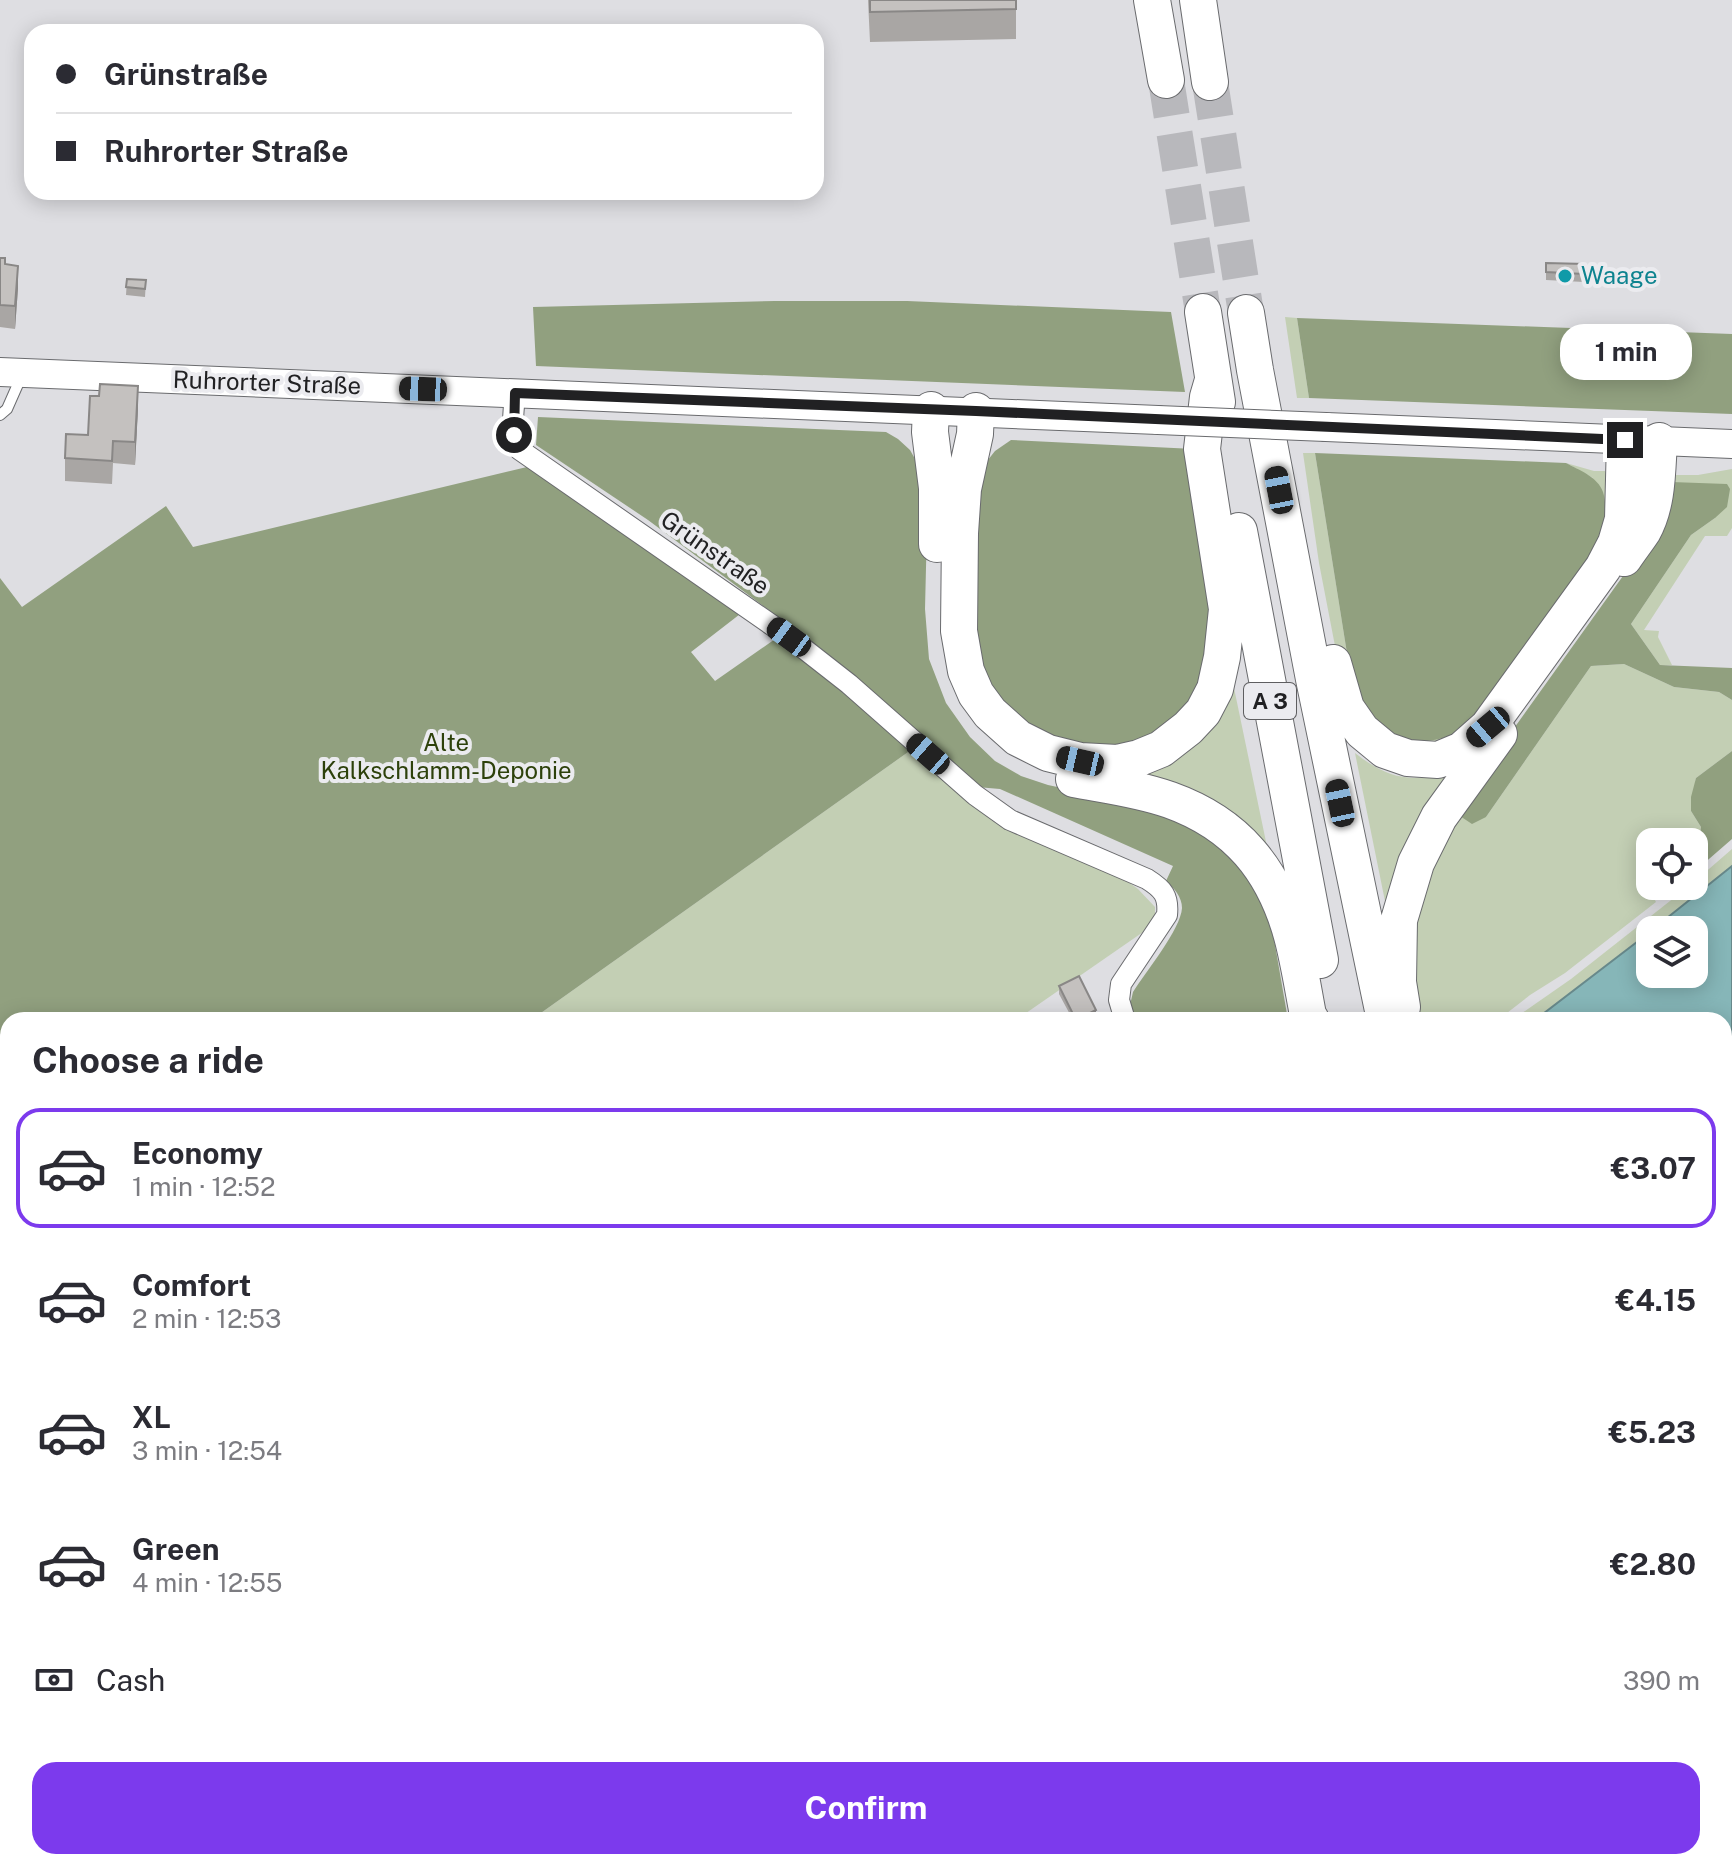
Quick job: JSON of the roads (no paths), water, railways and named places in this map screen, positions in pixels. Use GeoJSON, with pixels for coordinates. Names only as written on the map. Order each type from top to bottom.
{"type":"FeatureCollection","features":[{"type":"Feature","properties":{"kind":"highway"},"geometry":{"type":"LineString","coordinates":[[1152,0],[1166,80]]}},
{"type":"Feature","properties":{"kind":"highway"},"geometry":{"type":"LineString","coordinates":[[1198,0],[1210,82]]}},
{"type":"Feature","properties":{"kind":"highway","name":"A 3"},"geometry":{"type":"LineString","coordinates":[[1203,312],[1264,669],[1329,1012]]}},
{"type":"Feature","properties":{"kind":"highway","name":"A 3"},"geometry":{"type":"LineString","coordinates":[[1246,313],[1314,679],[1383,1012]]}},
{"type":"Feature","properties":{"kind":"highway"},"geometry":{"type":"LineString","coordinates":[[976,411],[975,434],[963,489],[960,533],[959,631],[966,671],[976,694],[990,713],[1018,738],[1048,753],[1080,761],[1117,763],[1161,749],[1203,712],[1215,689],[1227,609],[1202,449],[1213,380]]}},
{"type":"Feature","properties":{"kind":"highway"},"geometry":{"type":"LineString","coordinates":[[931,410],[930,432],[937,488],[936,610],[940,656],[963,715],[989,742],[1026,767],[1050,775],[1136,790],[1171,800],[1193,810],[1240,841],[1267,875],[1281,904],[1292,936],[1307,1012]]}},
{"type":"Feature","properties":{"kind":"highway"},"geometry":{"type":"LineString","coordinates":[[1285,520],[1313,564],[1336,677],[1346,708],[1362,731],[1385,750],[1408,758],[1438,760],[1462,750],[1488,727],[1603,568],[1616,543],[1642,440]]}},
{"type":"Feature","properties":{"kind":"highway"},"geometry":{"type":"LineString","coordinates":[[1403,1012],[1398,982],[1399,920],[1416,863],[1439,817],[1644,529],[1656,490],[1642,440]]}},
{"type":"Feature","properties":{"kind":"main road","name":"Ruhrorter Straße"},"geometry":{"type":"LineString","coordinates":[[12,372],[1732,444]]}},
{"type":"Feature","properties":{"kind":"street","name":"Grünstraße"},"geometry":{"type":"LineString","coordinates":[[515,393],[513,423],[515,444],[520,450],[789,637],[849,684],[998,812],[1159,887],[1168,902],[1167,915],[1121,984],[1119,1005],[1122,1012]]}},
{"type":"Feature","properties":{"kind":"lane"},"geometry":{"type":"LineString","coordinates":[[0,415],[7,409],[12,372]]}},
{"type":"Feature","properties":{"kind":"water"},"geometry":{"type":"Polygon","coordinates":[[[1732,866],[1732,1012],[1545,1012],[1636,943],[1636,988],[1708,988],[1708,916],[1670,916],[1690,900],[1708,900],[1708,885],[1732,866]]]}},
{"type":"Feature","properties":{"kind":"tunnel"},"geometry":{"type":"LineString","coordinates":[[1166,80],[1203,312]]}},
{"type":"Feature","properties":{"kind":"tunnel"},"geometry":{"type":"LineString","coordinates":[[1210,82],[1246,313]]}},
{"type":"Feature","properties":{"kind":"place","name":"Waage"},"geometry":{"type":"Point","coordinates":[1565,276]}},
{"type":"Feature","properties":{"kind":"park label","name":"Alte Kalkschlamm-Deponie"},"geometry":{"type":"Point","coordinates":[446,757]}}]}
